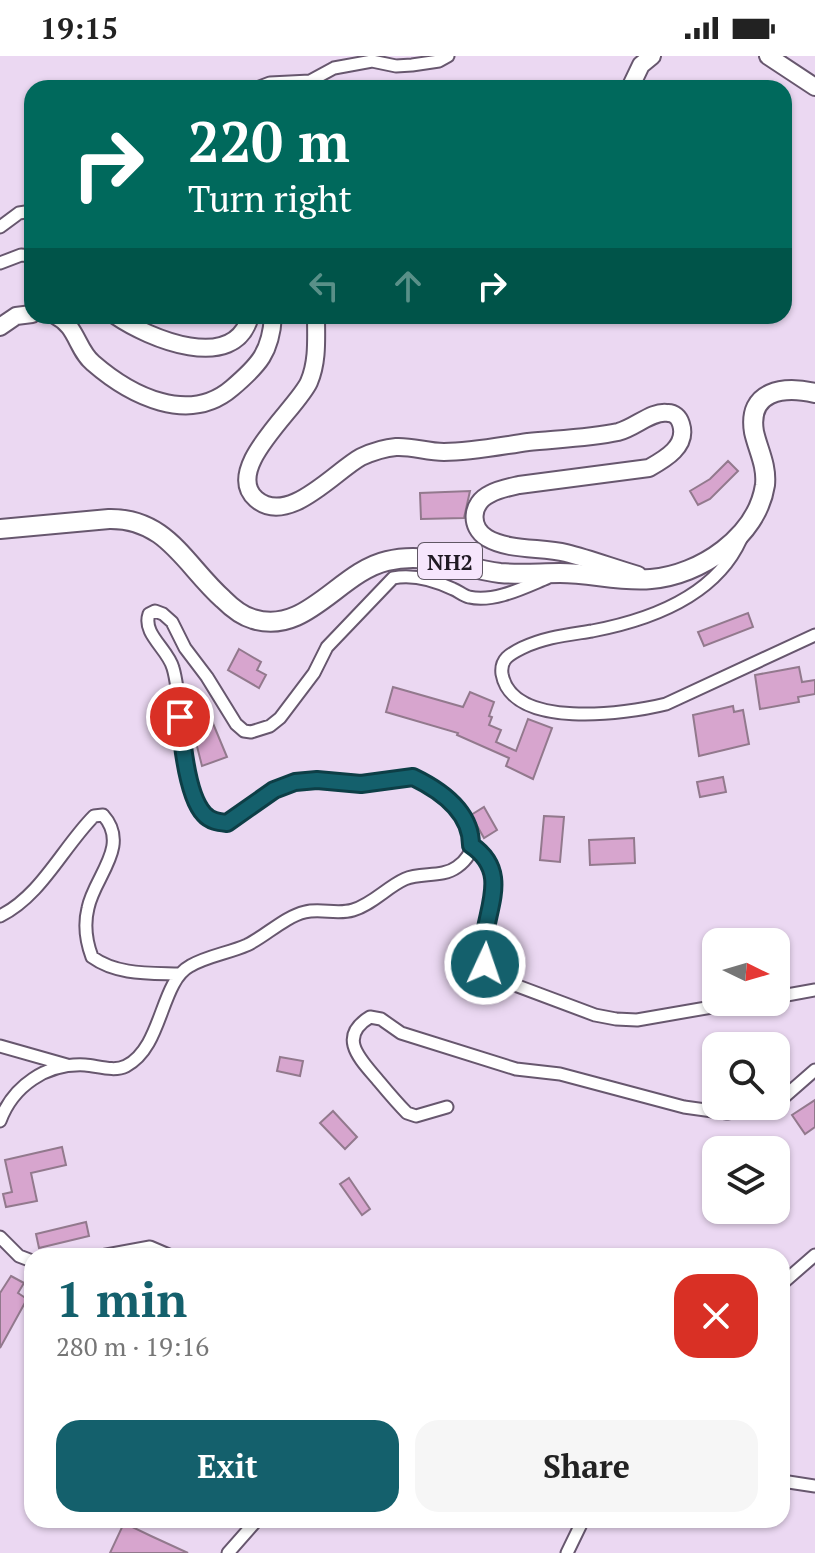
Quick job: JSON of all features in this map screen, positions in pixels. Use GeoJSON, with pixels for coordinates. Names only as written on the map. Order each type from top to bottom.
{"type":"FeatureCollection","features":[{"type":"Feature","properties":{"kind":"highway","name":"NH2"},"geometry":{"type":"LineString","coordinates":[[0,529],[126,518],[142,523],[171,542],[208,585],[233,608],[251,619],[270,622],[292,618],[311,608],[365,569],[383,561],[408,557],[460,563],[500,573],[650,579],[679,574],[704,562],[722,551],[748,524],[758,510],[765,485],[765,468],[753,421],[759,403],[765,396],[784,389],[815,393]]}},
{"type":"Feature","properties":{"kind":"main road"},"geometry":{"type":"LineString","coordinates":[[634,80],[641,65],[652,56]]}},
{"type":"Feature","properties":{"kind":"main road"},"geometry":{"type":"LineString","coordinates":[[768,56],[815,87]]}},
{"type":"Feature","properties":{"kind":"main road"},"geometry":{"type":"LineString","coordinates":[[0,327],[16,316],[24,315]]}},
{"type":"Feature","properties":{"kind":"main road"},"geometry":{"type":"LineString","coordinates":[[68,324],[92,362],[134,389],[178,407],[205,404],[228,391],[250,372],[266,353],[272,324]]}},
{"type":"Feature","properties":{"kind":"main road"},"geometry":{"type":"LineString","coordinates":[[130,324],[174,345],[208,348],[230,343],[242,334],[246,324]]}},
{"type":"Feature","properties":{"kind":"main road"},"geometry":{"type":"LineString","coordinates":[[316,324],[316,352],[308,384],[297,402],[276,424],[248,468],[248,483],[255,498],[269,505],[287,506],[315,492],[363,456],[383,449],[411,447],[444,452],[602,435],[631,428],[656,414],[675,414],[682,434],[677,448],[657,464],[649,468],[503,489],[488,494],[478,504],[474,516],[475,528],[484,537],[498,543],[565,553],[650,579]]}},
{"type":"Feature","properties":{"kind":"street"},"geometry":{"type":"LineString","coordinates":[[312,80],[334,68],[359,63],[372,61],[396,66],[412,65],[439,61],[448,56]]}},
{"type":"Feature","properties":{"kind":"street"},"geometry":{"type":"LineString","coordinates":[[0,227],[24,212]]}},
{"type":"Feature","properties":{"kind":"street"},"geometry":{"type":"LineString","coordinates":[[0,263],[24,255]]}},
{"type":"Feature","properties":{"kind":"street"},"geometry":{"type":"LineString","coordinates":[[748,524],[724,570],[696,593],[634,621],[541,639],[513,652],[503,661],[503,680],[513,696],[528,706],[563,713],[644,709],[666,704],[815,635]]}},
{"type":"Feature","properties":{"kind":"street"},"geometry":{"type":"LineString","coordinates":[[0,1046],[68,1065],[124,1068],[147,1046],[179,974],[189,966],[250,944],[306,912],[343,913],[355,910],[411,876],[450,871],[459,866],[471,845],[468,825],[461,813],[450,801],[413,777],[361,784],[317,780],[295,782],[274,790],[227,823],[213,821],[204,815],[195,801],[183,745],[173,665],[150,632],[149,614],[155,611],[172,622],[185,648],[236,724],[244,731],[251,732],[270,726],[280,718],[314,673],[327,647],[393,578],[414,577],[469,597],[483,598],[523,588],[559,573]]}},
{"type":"Feature","properties":{"kind":"street"},"geometry":{"type":"LineString","coordinates":[[0,916],[39,883],[94,816],[103,815],[111,827],[114,840],[105,873],[88,905],[86,932],[92,957],[102,965],[120,970],[179,974]]}},
{"type":"Feature","properties":{"kind":"street"},"geometry":{"type":"LineString","coordinates":[[471,845],[484,854],[494,878],[484,956],[496,978],[595,1015],[616,1019],[637,1020],[702,1009]]}},
{"type":"Feature","properties":{"kind":"street"},"geometry":{"type":"LineString","coordinates":[[790,994],[815,990]]}},
{"type":"Feature","properties":{"kind":"street"},"geometry":{"type":"LineString","coordinates":[[447,1107],[416,1116],[407,1113],[358,1058],[353,1047],[359,1024],[370,1017],[381,1019],[401,1033],[516,1069],[560,1074],[702,1110]]}},
{"type":"Feature","properties":{"kind":"street"},"geometry":{"type":"LineString","coordinates":[[0,1121],[14,1096],[29,1081],[68,1065]]}},
{"type":"Feature","properties":{"kind":"street"},"geometry":{"type":"LineString","coordinates":[[790,1092],[815,1070]]}},
{"type":"Feature","properties":{"kind":"street"},"geometry":{"type":"LineString","coordinates":[[0,1237],[24,1258]]}},
{"type":"Feature","properties":{"kind":"street"},"geometry":{"type":"LineString","coordinates":[[790,1277],[815,1255]]}},
{"type":"Feature","properties":{"kind":"street"},"geometry":{"type":"LineString","coordinates":[[790,1482],[815,1486]]}},
{"type":"Feature","properties":{"kind":"street"},"geometry":{"type":"LineString","coordinates":[[228,1553],[250,1528]]}},
{"type":"Feature","properties":{"kind":"street"},"geometry":{"type":"LineString","coordinates":[[567,1553],[579,1528]]}},
{"type":"Feature","properties":{"kind":"building"},"geometry":{"type":"Polygon","coordinates":[[[728,461],[738,471],[710,499],[698,505],[690,491],[710,479],[728,461]]]}},
{"type":"Feature","properties":{"kind":"building"},"geometry":{"type":"Polygon","coordinates":[[[470,491],[464,518],[421,519],[420,493],[470,491]]]}},
{"type":"Feature","properties":{"kind":"building"},"geometry":{"type":"Polygon","coordinates":[[[748,613],[753,627],[704,646],[698,632],[748,613]]]}},
{"type":"Feature","properties":{"kind":"building"},"geometry":{"type":"Polygon","coordinates":[[[239,649],[261,662],[257,670],[266,675],[259,688],[228,670],[239,649]]]}},
{"type":"Feature","properties":{"kind":"building"},"geometry":{"type":"Polygon","coordinates":[[[799,667],[802,682],[815,680],[815,694],[798,697],[799,702],[760,709],[755,675],[799,667]]]}},
{"type":"Feature","properties":{"kind":"building"},"geometry":{"type":"Polygon","coordinates":[[[393,687],[463,707],[470,692],[494,702],[489,725],[501,730],[496,742],[516,751],[528,719],[552,728],[533,779],[506,766],[509,758],[458,733],[386,712],[393,687]]]}},
{"type":"Feature","properties":{"kind":"building"},"geometry":{"type":"Polygon","coordinates":[[[733,706],[734,712],[743,710],[749,744],[699,756],[693,715],[733,706]]]}},
{"type":"Feature","properties":{"kind":"building"},"geometry":{"type":"Polygon","coordinates":[[[207,709],[227,757],[202,766],[189,715],[207,709]]]}},
{"type":"Feature","properties":{"kind":"building"},"geometry":{"type":"Polygon","coordinates":[[[723,777],[726,792],[700,797],[697,782],[723,777]]]}},
{"type":"Feature","properties":{"kind":"building"},"geometry":{"type":"Polygon","coordinates":[[[484,807],[497,830],[484,838],[471,815],[484,807]]]}},
{"type":"Feature","properties":{"kind":"building"},"geometry":{"type":"Polygon","coordinates":[[[544,816],[564,817],[560,862],[540,860],[544,816]]]}},
{"type":"Feature","properties":{"kind":"building"},"geometry":{"type":"Polygon","coordinates":[[[634,838],[635,863],[590,865],[589,840],[634,838]]]}},
{"type":"Feature","properties":{"kind":"building"},"geometry":{"type":"Polygon","coordinates":[[[280,1057],[303,1061],[300,1076],[277,1071],[280,1057]]]}},
{"type":"Feature","properties":{"kind":"building"},"geometry":{"type":"Polygon","coordinates":[[[815,1100],[815,1127],[805,1134],[792,1115],[815,1100]]]}},
{"type":"Feature","properties":{"kind":"building"},"geometry":{"type":"Polygon","coordinates":[[[333,1111],[357,1137],[345,1149],[320,1123],[333,1111]]]}},
{"type":"Feature","properties":{"kind":"building"},"geometry":{"type":"Polygon","coordinates":[[[62,1147],[66,1165],[31,1173],[37,1201],[6,1207],[3,1194],[12,1192],[5,1160],[62,1147]]]}},
{"type":"Feature","properties":{"kind":"building"},"geometry":{"type":"Polygon","coordinates":[[[349,1178],[370,1209],[362,1215],[340,1184],[349,1178]]]}},
{"type":"Feature","properties":{"kind":"building"},"geometry":{"type":"Polygon","coordinates":[[[86,1222],[89,1236],[39,1248],[36,1234],[86,1222]]]}},
{"type":"Feature","properties":{"kind":"building"},"geometry":{"type":"Polygon","coordinates":[[[11,1276],[24,1283],[18,1293],[24,1297],[24,1304],[0,1348],[0,1293],[11,1276]]]}},
{"type":"Feature","properties":{"kind":"building"},"geometry":{"type":"Polygon","coordinates":[[[122,1528],[134,1528],[188,1553],[110,1553],[122,1528]]]}},
{"type":"Feature","properties":{"kind":"route"},"geometry":{"type":"LineString","coordinates":[[180,717],[195,801],[204,815],[213,821],[227,823],[274,790],[295,782],[317,780],[361,784],[413,777],[450,801],[468,825],[471,845],[484,854],[491,865],[494,878],[485,964]]}}]}
